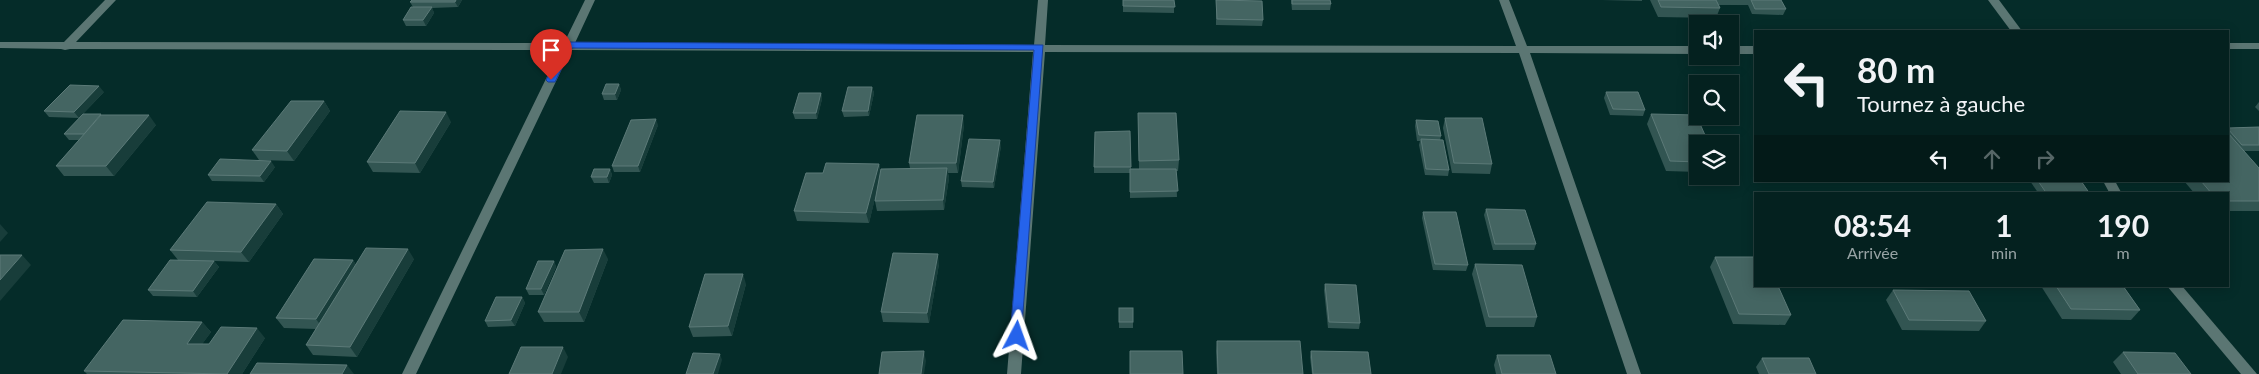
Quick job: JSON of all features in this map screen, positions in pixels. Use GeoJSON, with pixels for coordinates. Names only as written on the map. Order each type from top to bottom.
{"type":"FeatureCollection","features":[{"type":"Feature","properties":{"kind":"street"},"geometry":{"type":"LineString","coordinates":[[65,47],[111,0]]}},
{"type":"Feature","properties":{"kind":"street"},"geometry":{"type":"LineString","coordinates":[[409,374],[590,0]]}},
{"type":"Feature","properties":{"kind":"street"},"geometry":{"type":"LineString","coordinates":[[1014,374],[1043,0]]}},
{"type":"Feature","properties":{"kind":"street"},"geometry":{"type":"LineString","coordinates":[[1504,0],[1523,49],[1634,374]]}},
{"type":"Feature","properties":{"kind":"street"},"geometry":{"type":"LineString","coordinates":[[1993,0],[2016,30]]}},
{"type":"Feature","properties":{"kind":"street"},"geometry":{"type":"LineString","coordinates":[[0,45],[65,47],[568,45],[1689,50]]}},
{"type":"Feature","properties":{"kind":"street"},"geometry":{"type":"LineString","coordinates":[[2229,46],[2259,46]]}},
{"type":"Feature","properties":{"kind":"street"},"geometry":{"type":"LineString","coordinates":[[1739,50],[1754,50]]}},
{"type":"Feature","properties":{"kind":"street"},"geometry":{"type":"LineString","coordinates":[[2175,287],[2250,374]]}},
{"type":"Feature","properties":{"kind":"building"},"geometry":{"type":"Polygon","coordinates":[[[412,0],[456,0],[455,2],[410,2],[412,0]]]}},
{"type":"Feature","properties":{"kind":"building"},"geometry":{"type":"Polygon","coordinates":[[[1123,0],[1174,0],[1175,7],[1123,6],[1123,0]]]}},
{"type":"Feature","properties":{"kind":"building"},"geometry":{"type":"Polygon","coordinates":[[[1216,0],[1262,1],[1263,20],[1217,19],[1216,0]]]}},
{"type":"Feature","properties":{"kind":"building"},"geometry":{"type":"Polygon","coordinates":[[[1292,0],[1330,0],[1331,4],[1292,4],[1292,0]]]}},
{"type":"Feature","properties":{"kind":"building"},"geometry":{"type":"Polygon","coordinates":[[[1658,0],[1716,0],[1720,8],[1661,7],[1658,0]]]}},
{"type":"Feature","properties":{"kind":"building"},"geometry":{"type":"Polygon","coordinates":[[[1751,0],[1781,0],[1786,9],[1755,9],[1751,0]]]}},
{"type":"Feature","properties":{"kind":"building"},"geometry":{"type":"Polygon","coordinates":[[[411,7],[432,7],[423,20],[403,20],[411,7]]]}},
{"type":"Feature","properties":{"kind":"building"},"geometry":{"type":"Polygon","coordinates":[[[606,84],[619,84],[615,94],[602,94],[606,84]]]}},
{"type":"Feature","properties":{"kind":"building"},"geometry":{"type":"Polygon","coordinates":[[[70,85],[99,86],[74,112],[44,111],[70,85]]]}},
{"type":"Feature","properties":{"kind":"building"},"geometry":{"type":"Polygon","coordinates":[[[848,87],[872,87],[868,111],[842,111],[848,87]]]}},
{"type":"Feature","properties":{"kind":"building"},"geometry":{"type":"Polygon","coordinates":[[[1606,92],[1638,92],[1645,110],[1613,109],[1606,92]]]}},
{"type":"Feature","properties":{"kind":"building"},"geometry":{"type":"Polygon","coordinates":[[[799,93],[821,93],[816,113],[793,113],[799,93]]]}},
{"type":"Feature","properties":{"kind":"building"},"geometry":{"type":"Polygon","coordinates":[[[291,101],[324,101],[287,151],[252,150],[291,101]]]}},
{"type":"Feature","properties":{"kind":"building"},"geometry":{"type":"Polygon","coordinates":[[[400,111],[446,112],[415,163],[367,162],[400,111]]]}},
{"type":"Feature","properties":{"kind":"building"},"geometry":{"type":"Polygon","coordinates":[[[1138,113],[1176,113],[1179,160],[1139,161],[1138,113]]]}},
{"type":"Feature","properties":{"kind":"building"},"geometry":{"type":"Polygon","coordinates":[[[83,114],[101,114],[84,134],[64,134],[83,114]]]}},
{"type":"Feature","properties":{"kind":"building"},"geometry":{"type":"Polygon","coordinates":[[[1651,114],[1689,115],[1689,125],[1700,125],[1705,135],[1689,135],[1689,162],[1670,161],[1651,114]]]}},
{"type":"Feature","properties":{"kind":"building"},"geometry":{"type":"Polygon","coordinates":[[[101,115],[149,115],[106,166],[56,166],[101,115]]]}},
{"type":"Feature","properties":{"kind":"building"},"geometry":{"type":"Polygon","coordinates":[[[917,115],[963,115],[956,163],[909,163],[917,115]]]}},
{"type":"Feature","properties":{"kind":"building"},"geometry":{"type":"Polygon","coordinates":[[[1445,118],[1482,118],[1492,164],[1454,163],[1445,118]]]}},
{"type":"Feature","properties":{"kind":"building"},"geometry":{"type":"Polygon","coordinates":[[[656,119],[638,166],[612,166],[631,120],[656,119]]]}},
{"type":"Feature","properties":{"kind":"building"},"geometry":{"type":"Polygon","coordinates":[[[1416,120],[1438,121],[1441,136],[1419,135],[1416,120]]]}},
{"type":"Feature","properties":{"kind":"building"},"geometry":{"type":"Polygon","coordinates":[[[2259,127],[2259,145],[2242,145],[2229,128],[2259,127]]]}},
{"type":"Feature","properties":{"kind":"building"},"geometry":{"type":"Polygon","coordinates":[[[1130,131],[1131,167],[1094,167],[1095,132],[1130,131]]]}},
{"type":"Feature","properties":{"kind":"building"},"geometry":{"type":"Polygon","coordinates":[[[2229,134],[2259,168],[2259,201],[2229,201],[2229,192],[2210,192],[2202,182],[2229,182],[2229,134]]]}},
{"type":"Feature","properties":{"kind":"building"},"geometry":{"type":"Polygon","coordinates":[[[969,139],[1000,140],[993,182],[961,181],[969,139]]]}},
{"type":"Feature","properties":{"kind":"building"},"geometry":{"type":"Polygon","coordinates":[[[1421,139],[1443,140],[1449,170],[1426,169],[1421,139]]]}},
{"type":"Feature","properties":{"kind":"building"},"geometry":{"type":"Polygon","coordinates":[[[220,159],[271,161],[260,176],[208,175],[220,159]]]}},
{"type":"Feature","properties":{"kind":"building"},"geometry":{"type":"Polygon","coordinates":[[[826,163],[879,164],[866,213],[794,211],[806,173],[823,173],[826,163]]]}},
{"type":"Feature","properties":{"kind":"building"},"geometry":{"type":"Polygon","coordinates":[[[947,168],[943,200],[875,201],[881,169],[947,168]]]}},
{"type":"Feature","properties":{"kind":"building"},"geometry":{"type":"Polygon","coordinates":[[[594,169],[610,169],[607,177],[591,177],[594,169]]]}},
{"type":"Feature","properties":{"kind":"building"},"geometry":{"type":"Polygon","coordinates":[[[1130,169],[1176,169],[1178,191],[1130,192],[1130,169]]]}},
{"type":"Feature","properties":{"kind":"building"},"geometry":{"type":"Polygon","coordinates":[[[2039,182],[2082,182],[2089,192],[2046,192],[2039,182]]]}},
{"type":"Feature","properties":{"kind":"building"},"geometry":{"type":"Polygon","coordinates":[[[207,202],[276,204],[241,252],[170,250],[207,202]]]}},
{"type":"Feature","properties":{"kind":"building"},"geometry":{"type":"Polygon","coordinates":[[[1486,209],[1525,210],[1536,244],[1495,244],[1486,209]]]}},
{"type":"Feature","properties":{"kind":"building"},"geometry":{"type":"Polygon","coordinates":[[[1423,212],[1456,212],[1468,265],[1435,264],[1423,212]]]}},
{"type":"Feature","properties":{"kind":"building"},"geometry":{"type":"Polygon","coordinates":[[[366,248],[408,249],[350,347],[306,345],[366,248]]]}},
{"type":"Feature","properties":{"kind":"building"},"geometry":{"type":"Polygon","coordinates":[[[603,249],[579,312],[538,312],[565,250],[603,249]]]}},
{"type":"Feature","properties":{"kind":"building"},"geometry":{"type":"Polygon","coordinates":[[[893,253],[938,254],[927,313],[881,312],[893,253]]]}},
{"type":"Feature","properties":{"kind":"building"},"geometry":{"type":"Polygon","coordinates":[[[0,255],[22,255],[0,280],[0,255]]]}},
{"type":"Feature","properties":{"kind":"building"},"geometry":{"type":"Polygon","coordinates":[[[1715,257],[1754,257],[1754,287],[1778,287],[1791,315],[1739,314],[1715,257]]]}},
{"type":"Feature","properties":{"kind":"building"},"geometry":{"type":"Polygon","coordinates":[[[314,259],[353,260],[316,319],[276,318],[314,259]]]}},
{"type":"Feature","properties":{"kind":"building"},"geometry":{"type":"Polygon","coordinates":[[[170,260],[214,261],[193,291],[148,290],[170,260]]]}},
{"type":"Feature","properties":{"kind":"building"},"geometry":{"type":"Polygon","coordinates":[[[538,261],[554,261],[541,289],[526,289],[538,261]]]}},
{"type":"Feature","properties":{"kind":"building"},"geometry":{"type":"Polygon","coordinates":[[[1475,264],[1522,265],[1537,317],[1489,317],[1475,264]]]}},
{"type":"Feature","properties":{"kind":"building"},"geometry":{"type":"Polygon","coordinates":[[[705,274],[743,274],[728,326],[689,327],[705,274]]]}},
{"type":"Feature","properties":{"kind":"building"},"geometry":{"type":"Polygon","coordinates":[[[1325,284],[1356,285],[1360,323],[1329,322],[1325,284]]]}},
{"type":"Feature","properties":{"kind":"building"},"geometry":{"type":"Polygon","coordinates":[[[2057,287],[2124,287],[2140,310],[2071,309],[2057,287]]]}},
{"type":"Feature","properties":{"kind":"building"},"geometry":{"type":"Polygon","coordinates":[[[1893,290],[1969,291],[1986,321],[1909,320],[1893,290]]]}},
{"type":"Feature","properties":{"kind":"building"},"geometry":{"type":"Polygon","coordinates":[[[496,297],[522,297],[511,320],[485,321],[496,297]]]}},
{"type":"Feature","properties":{"kind":"building"},"geometry":{"type":"Polygon","coordinates":[[[1119,308],[1133,308],[1133,322],[1119,322],[1119,308]]]}},
{"type":"Feature","properties":{"kind":"building"},"geometry":{"type":"Polygon","coordinates":[[[123,320],[202,322],[187,344],[209,344],[221,327],[257,328],[227,374],[84,371],[123,320]]]}},
{"type":"Feature","properties":{"kind":"building"},"geometry":{"type":"Polygon","coordinates":[[[1217,341],[1300,341],[1303,374],[1218,374],[1217,341]]]}},
{"type":"Feature","properties":{"kind":"building"},"geometry":{"type":"Polygon","coordinates":[[[521,347],[563,347],[552,374],[509,374],[521,347]]]}},
{"type":"Feature","properties":{"kind":"building"},"geometry":{"type":"Polygon","coordinates":[[[924,351],[921,374],[879,374],[882,352],[924,351]]]}},
{"type":"Feature","properties":{"kind":"building"},"geometry":{"type":"Polygon","coordinates":[[[1130,351],[1182,351],[1183,374],[1130,374],[1130,351]]]}},
{"type":"Feature","properties":{"kind":"building"},"geometry":{"type":"Polygon","coordinates":[[[1311,351],[1368,352],[1371,374],[1313,374],[1311,351]]]}},
{"type":"Feature","properties":{"kind":"building"},"geometry":{"type":"Polygon","coordinates":[[[2123,352],[2175,353],[2191,374],[2138,374],[2123,352]]]}},
{"type":"Feature","properties":{"kind":"building"},"geometry":{"type":"Polygon","coordinates":[[[693,353],[720,354],[713,374],[686,374],[693,353]]]}},
{"type":"Feature","properties":{"kind":"building"},"geometry":{"type":"Polygon","coordinates":[[[1497,355],[1550,355],[1556,374],[1502,374],[1497,355]]]}},
{"type":"Feature","properties":{"kind":"building"},"geometry":{"type":"Polygon","coordinates":[[[1762,358],[1809,358],[1816,374],[1769,374],[1762,358]]]}},
{"type":"Feature","properties":{"kind":"building"},"geometry":{"type":"Polygon","coordinates":[[[257,363],[347,365],[342,374],[250,374],[257,363]]]}},
{"type":"Feature","properties":{"kind":"route"},"geometry":{"type":"LineString","coordinates":[[551,80],[568,45],[1039,47],[1017,336]]}}]}
